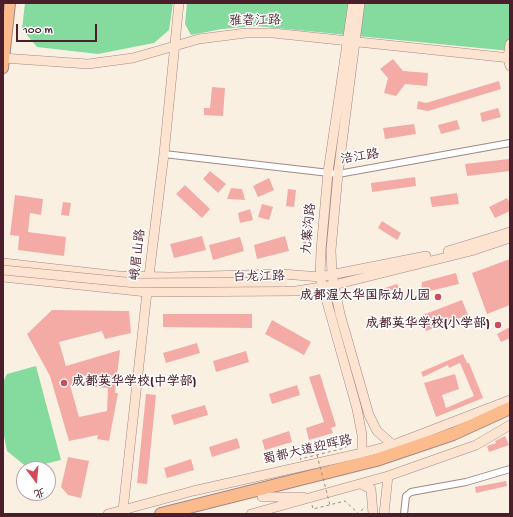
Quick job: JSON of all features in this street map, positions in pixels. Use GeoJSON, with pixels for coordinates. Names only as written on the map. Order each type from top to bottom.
{"type":"FeatureCollection","features":[{"type":"Feature","properties":{"kind":"highway","name":"蜀都大道迎晖路"},"geometry":{"type":"LineString","coordinates":[[199,508],[376,460],[452,434],[510,408]]}},
{"type":"Feature","properties":{"kind":"highway"},"geometry":{"type":"LineString","coordinates":[[161,514],[262,497],[380,466],[465,437],[510,424]]}},
{"type":"Feature","properties":{"kind":"main road"},"geometry":{"type":"LineString","coordinates":[[3,61],[10,3]]}},
{"type":"Feature","properties":{"kind":"street","name":"峨眉山路"},"geometry":{"type":"LineString","coordinates":[[123,510],[164,154],[179,3]]}},
{"type":"Feature","properties":{"kind":"street","name":"九寨沟路"},"geometry":{"type":"LineString","coordinates":[[352,42],[353,3]]}},
{"type":"Feature","properties":{"kind":"street","name":"九寨沟路"},"geometry":{"type":"LineString","coordinates":[[360,3],[352,42],[321,250],[320,277],[357,409],[362,435],[362,454]]}},
{"type":"Feature","properties":{"kind":"street","name":"雅砻江路"},"geometry":{"type":"LineString","coordinates":[[3,61],[88,64],[133,58],[199,40],[246,33],[273,33],[509,60]]}},
{"type":"Feature","properties":{"kind":"street"},"geometry":{"type":"LineString","coordinates":[[509,60],[510,44]]}},
{"type":"Feature","properties":{"kind":"street","name":"涪江路"},"geometry":{"type":"LineString","coordinates":[[164,154],[333,173],[510,143]]}},
{"type":"Feature","properties":{"kind":"street","name":"九寨沟路"},"geometry":{"type":"LineString","coordinates":[[333,173],[332,275],[340,314],[369,415],[377,431],[393,444]]}},
{"type":"Feature","properties":{"kind":"street","name":"白龙江路"},"geometry":{"type":"LineString","coordinates":[[3,263],[119,276],[283,274],[320,277],[443,252],[510,232]]}},
{"type":"Feature","properties":{"kind":"street","name":"白龙江路"},"geometry":{"type":"LineString","coordinates":[[3,277],[147,292],[296,291],[323,288],[471,251],[510,238]]}},
{"type":"Feature","properties":{"kind":"street"},"geometry":{"type":"LineString","coordinates":[[3,270],[136,284],[283,282],[320,277]]}},
{"type":"Feature","properties":{"kind":"street","name":"蜀都大道迎晖路"},"geometry":{"type":"LineString","coordinates":[[108,514],[193,491],[362,454],[393,444],[510,400]]}},
{"type":"Feature","properties":{"kind":"street"},"geometry":{"type":"LineString","coordinates":[[251,514],[388,476],[476,444],[510,424]]}},
{"type":"Feature","properties":{"kind":"street"},"geometry":{"type":"LineString","coordinates":[[404,514],[406,496],[411,492],[466,482],[510,469]]}},
{"type":"Feature","properties":{"kind":"street"},"geometry":{"type":"LineString","coordinates":[[384,514],[388,476]]}},
{"type":"Feature","properties":{"kind":"street"},"geometry":{"type":"LineString","coordinates":[[199,508],[255,478]]}},
{"type":"Feature","properties":{"kind":"street"},"geometry":{"type":"LineString","coordinates":[[361,484],[371,489],[373,514]]}},
{"type":"Feature","properties":{"kind":"street"},"geometry":{"type":"LineString","coordinates":[[262,497],[315,497]]}},
{"type":"Feature","properties":{"kind":"path"},"geometry":{"type":"LineString","coordinates":[[300,459],[345,448],[349,443]]}},
{"type":"Feature","properties":{"kind":"path"},"geometry":{"type":"LineString","coordinates":[[317,454],[330,505]]}},
{"type":"Feature","properties":{"kind":"path"},"geometry":{"type":"LineString","coordinates":[[313,509],[346,501],[359,514]]}},
{"type":"Feature","properties":{"kind":"green space"},"geometry":{"type":"Polygon","coordinates":[[[25,3],[173,3],[169,30],[154,43],[98,54],[37,47],[22,29],[25,3]]]}},
{"type":"Feature","properties":{"kind":"green space"},"geometry":{"type":"Polygon","coordinates":[[[187,3],[510,3],[510,51],[256,26],[222,29],[191,35],[185,24],[187,3]]]}},
{"type":"Feature","properties":{"kind":"green space"},"geometry":{"type":"Polygon","coordinates":[[[36,366],[61,460],[19,461],[7,451],[3,431],[3,382],[7,374],[36,366]]]}},
{"type":"Feature","properties":{"kind":"building"},"geometry":{"type":"Polygon","coordinates":[[[393,59],[403,71],[428,73],[427,86],[405,84],[396,96],[384,93],[388,78],[380,69],[393,59]]]}},
{"type":"Feature","properties":{"kind":"building"},"geometry":{"type":"Polygon","coordinates":[[[499,81],[501,89],[428,111],[417,109],[418,101],[426,103],[499,81]]]}},
{"type":"Feature","properties":{"kind":"building"},"geometry":{"type":"Polygon","coordinates":[[[212,87],[225,88],[223,116],[204,115],[204,108],[210,108],[212,87]]]}},
{"type":"Feature","properties":{"kind":"building"},"geometry":{"type":"Polygon","coordinates":[[[498,108],[501,117],[482,122],[480,113],[498,108]]]}},
{"type":"Feature","properties":{"kind":"building"},"geometry":{"type":"Polygon","coordinates":[[[457,120],[460,129],[441,134],[438,125],[457,120]]]}},
{"type":"Feature","properties":{"kind":"building"},"geometry":{"type":"Polygon","coordinates":[[[414,124],[416,134],[385,139],[383,128],[414,124]]]}},
{"type":"Feature","properties":{"kind":"building"},"geometry":{"type":"Polygon","coordinates":[[[509,159],[510,171],[467,176],[465,164],[509,159]]]}},
{"type":"Feature","properties":{"kind":"building"},"geometry":{"type":"Polygon","coordinates":[[[210,171],[226,184],[218,193],[203,179],[210,171]]]}},
{"type":"Feature","properties":{"kind":"building"},"geometry":{"type":"Polygon","coordinates":[[[415,177],[416,186],[372,192],[371,183],[415,177]]]}},
{"type":"Feature","properties":{"kind":"building"},"geometry":{"type":"Polygon","coordinates":[[[269,178],[274,190],[258,197],[253,186],[269,178]]]}},
{"type":"Feature","properties":{"kind":"building"},"geometry":{"type":"Polygon","coordinates":[[[185,185],[210,209],[202,218],[176,194],[185,185]]]}},
{"type":"Feature","properties":{"kind":"building"},"geometry":{"type":"Polygon","coordinates":[[[231,188],[242,189],[245,200],[227,199],[231,188]]]}},
{"type":"Feature","properties":{"kind":"building"},"geometry":{"type":"Polygon","coordinates":[[[288,189],[296,190],[294,207],[286,206],[288,189]]]}},
{"type":"Feature","properties":{"kind":"building"},"geometry":{"type":"Polygon","coordinates":[[[457,193],[459,204],[432,207],[430,197],[457,193]]]}},
{"type":"Feature","properties":{"kind":"building"},"geometry":{"type":"Polygon","coordinates":[[[15,195],[43,199],[41,215],[30,213],[28,232],[66,237],[64,256],[18,250],[19,236],[10,235],[15,195]]]}},
{"type":"Feature","properties":{"kind":"building"},"geometry":{"type":"Polygon","coordinates":[[[507,198],[510,203],[510,211],[495,218],[489,207],[507,198]]]}},
{"type":"Feature","properties":{"kind":"building"},"geometry":{"type":"Polygon","coordinates":[[[63,202],[71,203],[69,216],[61,215],[63,202]]]}},
{"type":"Feature","properties":{"kind":"building"},"geometry":{"type":"Polygon","coordinates":[[[262,204],[273,207],[269,220],[258,217],[262,204]]]}},
{"type":"Feature","properties":{"kind":"building"},"geometry":{"type":"Polygon","coordinates":[[[308,205],[313,205],[309,245],[303,245],[308,205]]]}},
{"type":"Feature","properties":{"kind":"building"},"geometry":{"type":"Polygon","coordinates":[[[250,209],[253,220],[240,223],[238,213],[250,209]]]}},
{"type":"Feature","properties":{"kind":"building"},"geometry":{"type":"Polygon","coordinates":[[[382,221],[401,233],[397,240],[378,228],[382,221]]]}},
{"type":"Feature","properties":{"kind":"building"},"geometry":{"type":"Polygon","coordinates":[[[202,236],[206,250],[174,258],[170,244],[202,236]]]}},
{"type":"Feature","properties":{"kind":"building"},"geometry":{"type":"Polygon","coordinates":[[[285,236],[289,251],[257,259],[254,245],[285,236]]]}},
{"type":"Feature","properties":{"kind":"building"},"geometry":{"type":"Polygon","coordinates":[[[240,237],[244,251],[213,260],[209,245],[240,237]]]}},
{"type":"Feature","properties":{"kind":"building"},"geometry":{"type":"Polygon","coordinates":[[[510,259],[510,305],[487,314],[472,273],[510,259]]]}},
{"type":"Feature","properties":{"kind":"building"},"geometry":{"type":"Polygon","coordinates":[[[456,273],[459,284],[421,293],[422,282],[456,273]]]}},
{"type":"Feature","properties":{"kind":"building"},"geometry":{"type":"Polygon","coordinates":[[[397,284],[399,288],[389,291],[392,299],[385,301],[382,289],[397,284]]]}},
{"type":"Feature","properties":{"kind":"building"},"geometry":{"type":"Polygon","coordinates":[[[462,300],[468,315],[426,331],[420,316],[462,300]]]}},
{"type":"Feature","properties":{"kind":"building"},"geometry":{"type":"Polygon","coordinates":[[[52,310],[129,311],[131,333],[105,339],[102,331],[59,342],[66,366],[120,350],[115,393],[118,393],[109,441],[97,439],[98,435],[69,441],[50,376],[27,334],[52,310]],[[70,385],[79,417],[107,411],[108,388],[70,385]]]}},
{"type":"Feature","properties":{"kind":"building"},"geometry":{"type":"Polygon","coordinates":[[[163,314],[252,314],[252,328],[163,327],[163,314]]]}},
{"type":"Feature","properties":{"kind":"building"},"geometry":{"type":"Polygon","coordinates":[[[272,320],[311,342],[304,355],[265,334],[272,320]]]}},
{"type":"Feature","properties":{"kind":"building"},"geometry":{"type":"Polygon","coordinates":[[[510,327],[510,338],[501,342],[497,334],[510,327]]]}},
{"type":"Feature","properties":{"kind":"building"},"geometry":{"type":"Polygon","coordinates":[[[197,343],[200,353],[166,363],[163,353],[197,343]]]}},
{"type":"Feature","properties":{"kind":"building"},"geometry":{"type":"Polygon","coordinates":[[[246,351],[249,362],[216,372],[213,361],[246,351]]]}},
{"type":"Feature","properties":{"kind":"building"},"geometry":{"type":"Polygon","coordinates":[[[463,354],[467,363],[469,363],[483,398],[436,417],[424,383],[455,374],[459,389],[442,395],[446,408],[474,396],[460,363],[449,368],[448,365],[423,377],[421,372],[463,354]]]}},
{"type":"Feature","properties":{"kind":"building"},"geometry":{"type":"Polygon","coordinates":[[[320,374],[336,426],[331,428],[333,433],[309,440],[306,428],[324,422],[309,377],[320,374]]]}},
{"type":"Feature","properties":{"kind":"building"},"geometry":{"type":"Polygon","coordinates":[[[297,385],[300,395],[272,404],[269,394],[297,385]]]}},
{"type":"Feature","properties":{"kind":"building"},"geometry":{"type":"Polygon","coordinates":[[[146,394],[156,395],[147,484],[137,483],[146,394]]]}},
{"type":"Feature","properties":{"kind":"building"},"geometry":{"type":"Polygon","coordinates":[[[205,405],[208,415],[174,425],[171,415],[205,405]]]}},
{"type":"Feature","properties":{"kind":"building"},"geometry":{"type":"Polygon","coordinates":[[[289,431],[292,442],[265,450],[262,440],[289,431]]]}},
{"type":"Feature","properties":{"kind":"building"},"geometry":{"type":"Polygon","coordinates":[[[505,436],[509,445],[489,452],[487,446],[496,443],[495,441],[505,436]]]}},
{"type":"Feature","properties":{"kind":"building"},"geometry":{"type":"Polygon","coordinates":[[[237,438],[240,448],[212,457],[209,447],[237,438]]]}},
{"type":"Feature","properties":{"kind":"building"},"geometry":{"type":"Polygon","coordinates":[[[68,457],[89,461],[81,498],[68,495],[61,487],[68,457]]]}},
{"type":"Feature","properties":{"kind":"building"},"geometry":{"type":"Polygon","coordinates":[[[191,459],[194,470],[167,478],[164,468],[191,459]]]}},
{"type":"Feature","properties":{"kind":"building"},"geometry":{"type":"Polygon","coordinates":[[[506,481],[507,486],[476,493],[475,487],[506,481]]]}},
{"type":"Feature","properties":{"kind":"place","name":"成都渥太华国际幼儿园"},"geometry":{"type":"Point","coordinates":[438,297]}},
{"type":"Feature","properties":{"kind":"place","name":"成都英华学校(小学部)"},"geometry":{"type":"Point","coordinates":[498,325]}},
{"type":"Feature","properties":{"kind":"place","name":"成都英华学校(中学部)"},"geometry":{"type":"Point","coordinates":[64,383]}}]}
